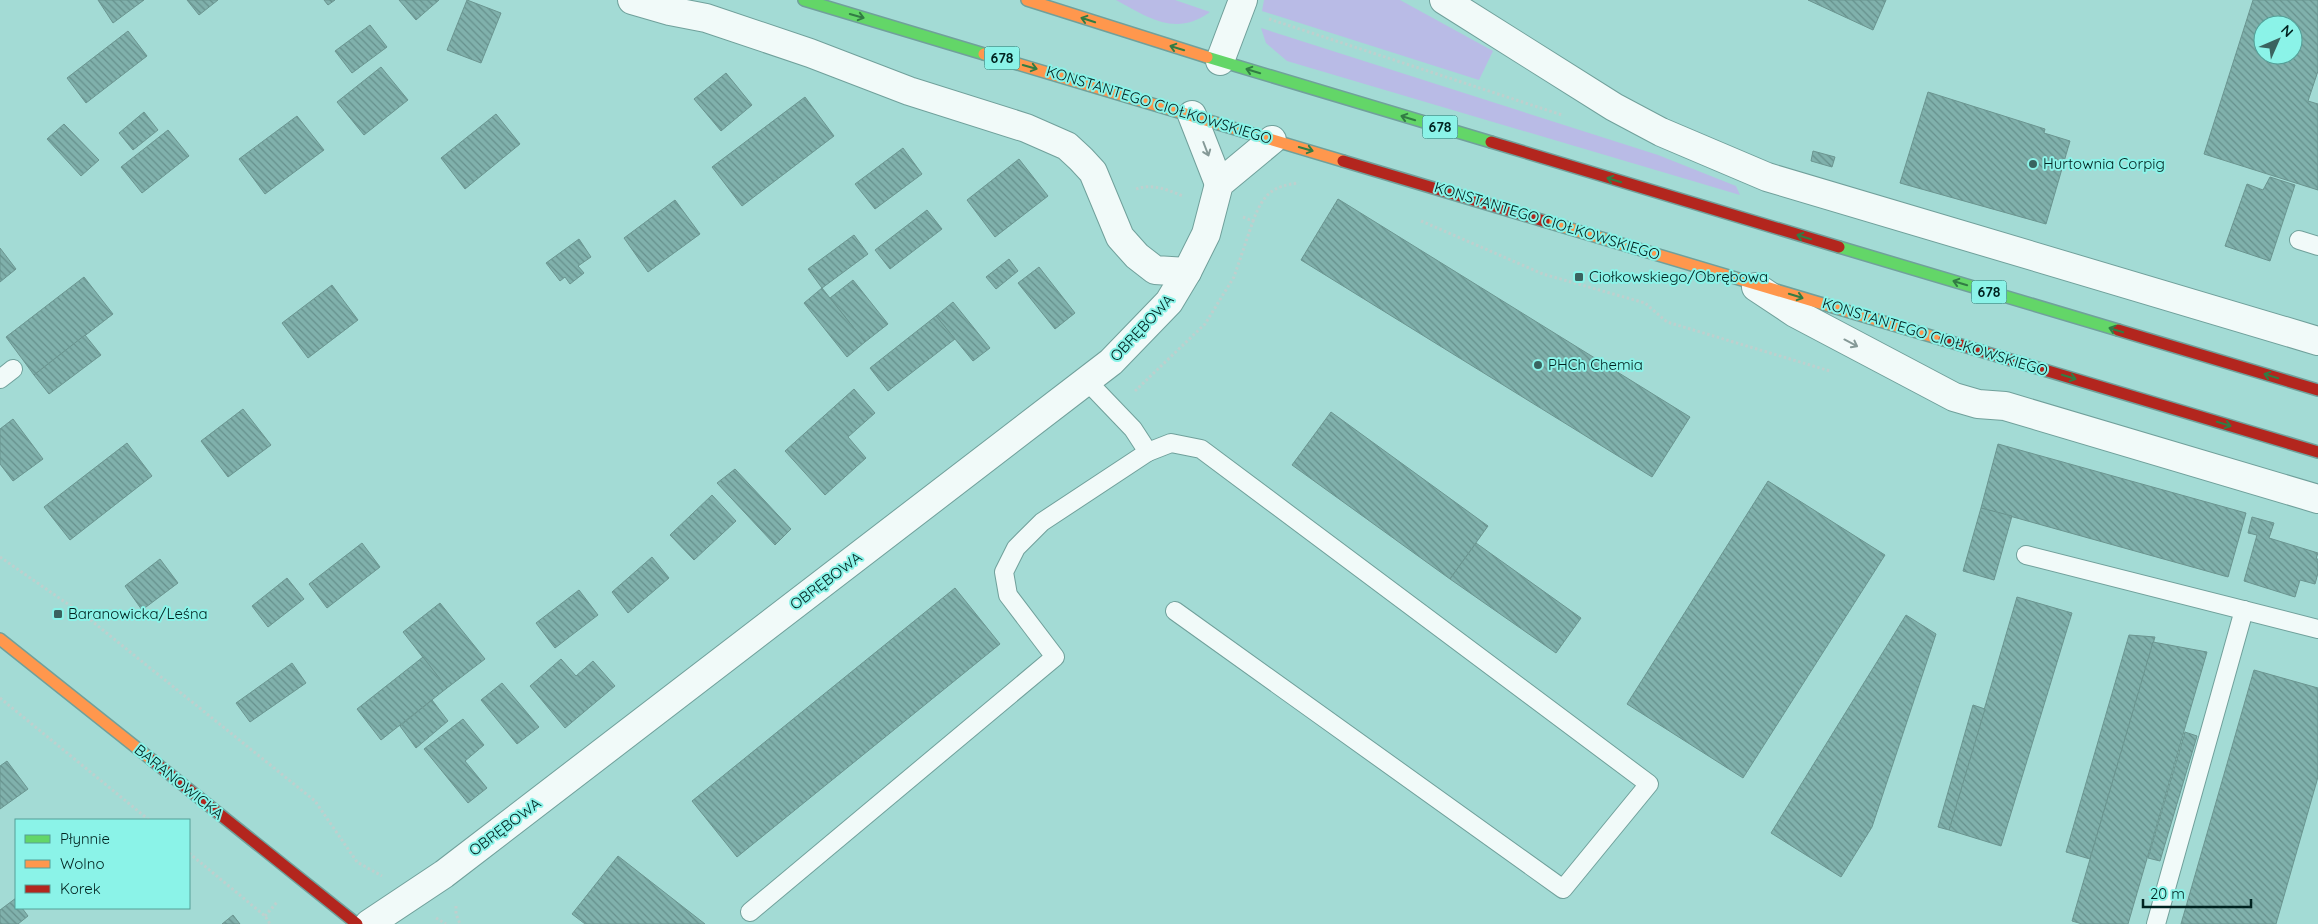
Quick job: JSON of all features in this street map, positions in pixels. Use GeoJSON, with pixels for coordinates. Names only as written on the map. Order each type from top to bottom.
{"type":"FeatureCollection","features":[{"type":"Feature","properties":{"kind":"main road","name":"KONSTANTEGO CIOŁKOWSKIEGO"},"geometry":{"type":"LineString","coordinates":[[804,0],[2318,452]]}},
{"type":"Feature","properties":{"kind":"main road","name":"678"},"geometry":{"type":"LineString","coordinates":[[1027,0],[1220,61],[2318,390]]}},
{"type":"Feature","properties":{"kind":"main road","name":"BARANOWICKA"},"geometry":{"type":"LineString","coordinates":[[0,640],[357,924]]}},
{"type":"Feature","properties":{"kind":"street"},"geometry":{"type":"LineString","coordinates":[[632,0],[670,12],[706,18],[810,53],[909,91],[1026,128],[1067,146],[1093,172],[1120,237],[1137,256],[1155,270],[1187,272]]}},
{"type":"Feature","properties":{"kind":"street"},"geometry":{"type":"LineString","coordinates":[[1444,0],[1622,111],[1676,139],[1767,177],[2318,342]]}},
{"type":"Feature","properties":{"kind":"street"},"geometry":{"type":"LineString","coordinates":[[1220,61],[1241,5]]}},
{"type":"Feature","properties":{"kind":"street"},"geometry":{"type":"LineString","coordinates":[[1192,115],[1216,195],[1272,140]]}},
{"type":"Feature","properties":{"kind":"street","name":"OBRĘBOWA"},"geometry":{"type":"LineString","coordinates":[[369,924],[444,874],[1111,362],[1148,326],[1169,302],[1206,234],[1216,195]]}},
{"type":"Feature","properties":{"kind":"street"},"geometry":{"type":"LineString","coordinates":[[1749,282],[1795,313],[1928,385],[1978,404],[2005,406],[2318,499]]}},
{"type":"Feature","properties":{"kind":"lane"},"geometry":{"type":"LineString","coordinates":[[2299,240],[2318,246]]}},
{"type":"Feature","properties":{"kind":"lane"},"geometry":{"type":"LineString","coordinates":[[1087,381],[1133,429],[1148,452]]}},
{"type":"Feature","properties":{"kind":"lane"},"geometry":{"type":"LineString","coordinates":[[750,912],[1055,657],[1008,595],[1004,572],[1016,548],[1042,522],[1148,452],[1171,443],[1201,449],[1649,784],[1563,889],[1175,611]]}},
{"type":"Feature","properties":{"kind":"lane"},"geometry":{"type":"LineString","coordinates":[[2026,555],[2318,629]]}},
{"type":"Feature","properties":{"kind":"lane"},"geometry":{"type":"LineString","coordinates":[[2156,924],[2244,610]]}},
{"type":"Feature","properties":{"kind":"path"},"geometry":{"type":"LineString","coordinates":[[1241,5],[1564,116]]}},
{"type":"Feature","properties":{"kind":"path"},"geometry":{"type":"LineString","coordinates":[[1109,207],[1128,192],[1143,186],[1216,195],[1254,221],[1261,200],[1280,185],[1305,183]]}},
{"type":"Feature","properties":{"kind":"path"},"geometry":{"type":"LineString","coordinates":[[1412,217],[1544,274],[1645,303],[1667,322],[1833,371]]}},
{"type":"Feature","properties":{"kind":"path"},"geometry":{"type":"LineString","coordinates":[[0,557],[88,618],[315,801],[356,862],[383,876]]}},
{"type":"Feature","properties":{"kind":"path"},"geometry":{"type":"LineString","coordinates":[[0,698],[148,819]]}},
{"type":"Feature","properties":{"kind":"path"},"geometry":{"type":"LineString","coordinates":[[190,854],[265,916],[270,924]]}},
{"type":"Feature","properties":{"kind":"shaded area"},"geometry":{"type":"Polygon","coordinates":[[[1116,0],[1175,0],[1210,12],[1186,23],[1174,24],[1151,18],[1116,0]]]}},
{"type":"Feature","properties":{"kind":"shaded area"},"geometry":{"type":"Polygon","coordinates":[[[1264,0],[1400,0],[1493,51],[1479,80],[1262,11],[1264,0]]]}},
{"type":"Feature","properties":{"kind":"shaded area"},"geometry":{"type":"Polygon","coordinates":[[[1261,28],[1658,155],[1736,186],[1740,195],[1287,61],[1266,43],[1261,28]]]}},
{"type":"Feature","properties":{"kind":"building"},"geometry":{"type":"Polygon","coordinates":[[[98,0],[144,0],[113,23],[98,0]]]}},
{"type":"Feature","properties":{"kind":"building"},"geometry":{"type":"Polygon","coordinates":[[[187,0],[218,0],[199,15],[187,0]]]}},
{"type":"Feature","properties":{"kind":"building"},"geometry":{"type":"Polygon","coordinates":[[[324,0],[335,0],[328,5],[324,0]]]}},
{"type":"Feature","properties":{"kind":"building"},"geometry":{"type":"Polygon","coordinates":[[[399,0],[439,0],[416,20],[399,0]]]}},
{"type":"Feature","properties":{"kind":"building"},"geometry":{"type":"Polygon","coordinates":[[[467,0],[501,13],[481,63],[447,50],[467,0]]]}},
{"type":"Feature","properties":{"kind":"building"},"geometry":{"type":"Polygon","coordinates":[[[1808,0],[1886,0],[1873,30],[1808,0]]]}},
{"type":"Feature","properties":{"kind":"building"},"geometry":{"type":"Polygon","coordinates":[[[2253,0],[2318,0],[2318,71],[2308,101],[2318,104],[2318,190],[2204,154],[2253,0]]]}},
{"type":"Feature","properties":{"kind":"building"},"geometry":{"type":"Polygon","coordinates":[[[370,25],[387,47],[352,73],[335,51],[370,25]]]}},
{"type":"Feature","properties":{"kind":"building"},"geometry":{"type":"Polygon","coordinates":[[[128,31],[147,56],[86,103],[67,78],[128,31]]]}},
{"type":"Feature","properties":{"kind":"building"},"geometry":{"type":"Polygon","coordinates":[[[381,67],[408,100],[364,135],[337,102],[381,67]]]}},
{"type":"Feature","properties":{"kind":"building"},"geometry":{"type":"Polygon","coordinates":[[[726,73],[752,105],[721,131],[694,99],[726,73]]]}},
{"type":"Feature","properties":{"kind":"building"},"geometry":{"type":"Polygon","coordinates":[[[1928,92],[2045,129],[2044,133],[2070,141],[2046,224],[1900,183],[1928,92]]]}},
{"type":"Feature","properties":{"kind":"building"},"geometry":{"type":"Polygon","coordinates":[[[805,97],[834,136],[742,206],[712,167],[805,97]]]}},
{"type":"Feature","properties":{"kind":"building"},"geometry":{"type":"Polygon","coordinates":[[[144,112],[158,130],[133,150],[119,133],[144,112]]]}},
{"type":"Feature","properties":{"kind":"building"},"geometry":{"type":"Polygon","coordinates":[[[496,114],[520,144],[465,189],[441,158],[496,114]]]}},
{"type":"Feature","properties":{"kind":"building"},"geometry":{"type":"Polygon","coordinates":[[[297,116],[324,150],[265,194],[239,159],[297,116]]]}},
{"type":"Feature","properties":{"kind":"building"},"geometry":{"type":"Polygon","coordinates":[[[64,124],[99,160],[81,176],[47,139],[64,124]]]}},
{"type":"Feature","properties":{"kind":"building"},"geometry":{"type":"Polygon","coordinates":[[[168,130],[189,156],[142,193],[121,167],[168,130]]]}},
{"type":"Feature","properties":{"kind":"building"},"geometry":{"type":"Polygon","coordinates":[[[903,148],[922,174],[875,209],[855,184],[903,148]]]}},
{"type":"Feature","properties":{"kind":"building"},"geometry":{"type":"Polygon","coordinates":[[[1813,151],[1835,157],[1832,167],[1811,161],[1813,151]]]}},
{"type":"Feature","properties":{"kind":"building"},"geometry":{"type":"Polygon","coordinates":[[[1019,159],[1048,196],[995,237],[967,200],[1019,159]]]}},
{"type":"Feature","properties":{"kind":"building"},"geometry":{"type":"Polygon","coordinates":[[[2270,177],[2295,185],[2270,261],[2225,246],[2247,184],[2263,190],[2270,177]]]}},
{"type":"Feature","properties":{"kind":"building","name":"PHCh Chemia"},"geometry":{"type":"Polygon","coordinates":[[[1338,199],[1690,417],[1652,477],[1301,260],[1338,199]]]}},
{"type":"Feature","properties":{"kind":"building"},"geometry":{"type":"Polygon","coordinates":[[[675,200],[700,234],[648,272],[624,238],[675,200]]]}},
{"type":"Feature","properties":{"kind":"building"},"geometry":{"type":"Polygon","coordinates":[[[927,210],[942,229],[890,269],[875,250],[927,210]]]}},
{"type":"Feature","properties":{"kind":"building"},"geometry":{"type":"Polygon","coordinates":[[[854,235],[868,254],[822,288],[808,269],[854,235]]]}},
{"type":"Feature","properties":{"kind":"building"},"geometry":{"type":"Polygon","coordinates":[[[579,239],[591,257],[578,266],[584,273],[570,284],[565,277],[560,281],[546,263],[579,239]]]}},
{"type":"Feature","properties":{"kind":"building"},"geometry":{"type":"Polygon","coordinates":[[[0,248],[16,269],[0,282],[0,248]]]}},
{"type":"Feature","properties":{"kind":"building"},"geometry":{"type":"Polygon","coordinates":[[[1009,259],[1018,271],[996,289],[986,277],[1009,259]]]}},
{"type":"Feature","properties":{"kind":"building"},"geometry":{"type":"Polygon","coordinates":[[[1039,267],[1075,313],[1055,329],[1018,283],[1039,267]]]}},
{"type":"Feature","properties":{"kind":"building"},"geometry":{"type":"Polygon","coordinates":[[[84,277],[113,314],[34,375],[6,337],[84,277]]]}},
{"type":"Feature","properties":{"kind":"building"},"geometry":{"type":"Polygon","coordinates":[[[853,280],[888,324],[865,342],[830,298],[853,280]]]}},
{"type":"Feature","properties":{"kind":"building"},"geometry":{"type":"Polygon","coordinates":[[[332,285],[358,320],[308,358],[282,323],[332,285]]]}},
{"type":"Feature","properties":{"kind":"building"},"geometry":{"type":"Polygon","coordinates":[[[822,288],[865,342],[847,357],[804,303],[822,288]]]}},
{"type":"Feature","properties":{"kind":"building"},"geometry":{"type":"Polygon","coordinates":[[[953,302],[990,348],[973,361],[936,316],[953,302]]]}},
{"type":"Feature","properties":{"kind":"building"},"geometry":{"type":"Polygon","coordinates":[[[936,316],[955,339],[888,391],[870,368],[936,316]]]}},
{"type":"Feature","properties":{"kind":"building"},"geometry":{"type":"Polygon","coordinates":[[[85,335],[101,355],[49,394],[34,375],[85,335]]]}},
{"type":"Feature","properties":{"kind":"building"},"geometry":{"type":"Polygon","coordinates":[[[854,389],[875,413],[848,437],[866,458],[825,495],[785,451],[854,389]]]}},
{"type":"Feature","properties":{"kind":"building"},"geometry":{"type":"Polygon","coordinates":[[[243,409],[271,445],[228,477],[201,441],[243,409]]]}},
{"type":"Feature","properties":{"kind":"building"},"geometry":{"type":"Polygon","coordinates":[[[1331,412],[1488,526],[1450,579],[1292,465],[1331,412]]]}},
{"type":"Feature","properties":{"kind":"building"},"geometry":{"type":"Polygon","coordinates":[[[13,419],[43,459],[13,481],[0,464],[0,429],[13,419]]]}},
{"type":"Feature","properties":{"kind":"building"},"geometry":{"type":"Polygon","coordinates":[[[127,443],[152,476],[70,540],[44,507],[127,443]]]}},
{"type":"Feature","properties":{"kind":"building"},"geometry":{"type":"Polygon","coordinates":[[[1998,444],[2246,513],[2228,577],[1981,508],[1998,444]]]}},
{"type":"Feature","properties":{"kind":"building"},"geometry":{"type":"Polygon","coordinates":[[[735,469],[791,529],[775,545],[717,483],[735,469]]]}},
{"type":"Feature","properties":{"kind":"building"},"geometry":{"type":"Polygon","coordinates":[[[1768,481],[1885,555],[1743,778],[1627,704],[1768,481]]]}},
{"type":"Feature","properties":{"kind":"building"},"geometry":{"type":"Polygon","coordinates":[[[712,495],[736,521],[694,560],[670,535],[712,495]]]}},
{"type":"Feature","properties":{"kind":"building"},"geometry":{"type":"Polygon","coordinates":[[[1981,508],[2012,516],[1994,580],[1963,571],[1981,508]]]}},
{"type":"Feature","properties":{"kind":"building"},"geometry":{"type":"Polygon","coordinates":[[[2252,517],[2274,523],[2269,538],[2318,553],[2316,559],[2318,559],[2318,573],[2315,584],[2300,580],[2295,597],[2244,581],[2257,535],[2248,533],[2252,517]]]}},
{"type":"Feature","properties":{"kind":"building"},"geometry":{"type":"Polygon","coordinates":[[[362,543],[380,567],[327,608],[309,584],[362,543]]]}},
{"type":"Feature","properties":{"kind":"building"},"geometry":{"type":"Polygon","coordinates":[[[1476,543],[1581,618],[1556,653],[1450,579],[1476,543]]]}},
{"type":"Feature","properties":{"kind":"building"},"geometry":{"type":"Polygon","coordinates":[[[652,557],[669,578],[628,613],[612,592],[652,557]]]}},
{"type":"Feature","properties":{"kind":"building"},"geometry":{"type":"Polygon","coordinates":[[[160,559],[178,583],[142,610],[125,586],[160,559]]]}},
{"type":"Feature","properties":{"kind":"building"},"geometry":{"type":"Polygon","coordinates":[[[287,578],[304,599],[268,627],[252,606],[287,578]]]}},
{"type":"Feature","properties":{"kind":"building"},"geometry":{"type":"Polygon","coordinates":[[[955,588],[1000,644],[737,857],[692,801],[955,588]]]}},
{"type":"Feature","properties":{"kind":"building"},"geometry":{"type":"Polygon","coordinates":[[[579,590],[598,615],[555,648],[536,623],[579,590]]]}},
{"type":"Feature","properties":{"kind":"building"},"geometry":{"type":"Polygon","coordinates":[[[2017,597],[2072,613],[2001,846],[1949,830],[2017,597]]]}},
{"type":"Feature","properties":{"kind":"building"},"geometry":{"type":"Polygon","coordinates":[[[440,603],[485,659],[447,688],[403,632],[440,603]]]}},
{"type":"Feature","properties":{"kind":"building"},"geometry":{"type":"Polygon","coordinates":[[[1906,615],[1936,634],[1872,827],[1841,877],[1771,833],[1906,615]]]}},
{"type":"Feature","properties":{"kind":"building"},"geometry":{"type":"Polygon","coordinates":[[[2129,635],[2155,637],[2090,859],[2066,852],[2129,635]]]}},
{"type":"Feature","properties":{"kind":"building"},"geometry":{"type":"Polygon","coordinates":[[[2153,642],[2207,652],[2128,924],[2082,924],[2072,921],[2153,642]]]}},
{"type":"Feature","properties":{"kind":"building"},"geometry":{"type":"Polygon","coordinates":[[[423,657],[447,688],[381,740],[357,709],[423,657]]]}},
{"type":"Feature","properties":{"kind":"building"},"geometry":{"type":"Polygon","coordinates":[[[561,659],[576,676],[593,661],[615,686],[565,728],[530,686],[561,659]]]}},
{"type":"Feature","properties":{"kind":"building"},"geometry":{"type":"Polygon","coordinates":[[[292,663],[306,683],[250,722],[236,703],[292,663]]]}},
{"type":"Feature","properties":{"kind":"building"},"geometry":{"type":"Polygon","coordinates":[[[2254,670],[2318,688],[2318,777],[2276,924],[2181,924],[2254,670]]]}},
{"type":"Feature","properties":{"kind":"building"},"geometry":{"type":"Polygon","coordinates":[[[502,683],[539,727],[517,744],[481,700],[502,683]]]}},
{"type":"Feature","properties":{"kind":"building"},"geometry":{"type":"Polygon","coordinates":[[[432,700],[448,721],[416,748],[400,726],[432,700]]]}},
{"type":"Feature","properties":{"kind":"building"},"geometry":{"type":"Polygon","coordinates":[[[1973,705],[1985,709],[1949,830],[1938,827],[1973,705]]]}},
{"type":"Feature","properties":{"kind":"building"},"geometry":{"type":"Polygon","coordinates":[[[463,719],[484,745],[465,761],[487,788],[468,803],[424,749],[463,719]]]}},
{"type":"Feature","properties":{"kind":"building"},"geometry":{"type":"Polygon","coordinates":[[[2185,732],[2197,736],[2160,861],[2148,858],[2185,732]]]}},
{"type":"Feature","properties":{"kind":"building"},"geometry":{"type":"Polygon","coordinates":[[[7,761],[28,789],[0,809],[0,766],[7,761]]]}},
{"type":"Feature","properties":{"kind":"building"},"geometry":{"type":"Polygon","coordinates":[[[618,856],[705,924],[585,924],[572,914],[618,856]]]}},
{"type":"Feature","properties":{"kind":"building"},"geometry":{"type":"Polygon","coordinates":[[[15,899],[15,909],[23,909],[28,916],[18,924],[0,924],[0,910],[15,899]]]}},
{"type":"Feature","properties":{"kind":"building"},"geometry":{"type":"Polygon","coordinates":[[[233,915],[240,924],[222,924],[233,915]]]}},
{"type":"Feature","properties":{"kind":"traffic: fast"},"geometry":{"type":"LineString","coordinates":[[804,0],[984,54]]}},
{"type":"Feature","properties":{"kind":"traffic: fast"},"geometry":{"type":"LineString","coordinates":[[1207,57],[1491,142]]}},
{"type":"Feature","properties":{"kind":"traffic: fast"},"geometry":{"type":"LineString","coordinates":[[1839,247],[2118,330]]}},
{"type":"Feature","properties":{"kind":"traffic: slow"},"geometry":{"type":"LineString","coordinates":[[1027,0],[1207,57]]}},
{"type":"Feature","properties":{"kind":"traffic: slow"},"geometry":{"type":"LineString","coordinates":[[984,54],[1343,161]]}},
{"type":"Feature","properties":{"kind":"traffic: slow"},"geometry":{"type":"LineString","coordinates":[[1544,221],[1944,340]]}},
{"type":"Feature","properties":{"kind":"traffic: slow"},"geometry":{"type":"LineString","coordinates":[[0,639],[152,760]]}},
{"type":"Feature","properties":{"kind":"traffic: jam"},"geometry":{"type":"LineString","coordinates":[[1491,142],[1839,247]]}},
{"type":"Feature","properties":{"kind":"traffic: jam"},"geometry":{"type":"LineString","coordinates":[[1343,161],[1544,221]]}},
{"type":"Feature","properties":{"kind":"traffic: jam"},"geometry":{"type":"LineString","coordinates":[[2118,330],[2318,390]]}},
{"type":"Feature","properties":{"kind":"traffic: jam"},"geometry":{"type":"LineString","coordinates":[[1944,340],[2318,452]]}},
{"type":"Feature","properties":{"kind":"traffic: jam"},"geometry":{"type":"LineString","coordinates":[[152,760],[357,924]]}},
{"type":"Feature","properties":{"kind":"place","name":"Hurtownia Corpig"},"geometry":{"type":"Point","coordinates":[2033,164]}},
{"type":"Feature","properties":{"kind":"place","name":"Ciołkowskiego/Obrębowa"},"geometry":{"type":"Point","coordinates":[1579,277]}},
{"type":"Feature","properties":{"kind":"place","name":"PHCh Chemia"},"geometry":{"type":"Point","coordinates":[1538,365]}},
{"type":"Feature","properties":{"kind":"place","name":"Baranowicka/Leśna"},"geometry":{"type":"Point","coordinates":[58,614]}}]}
